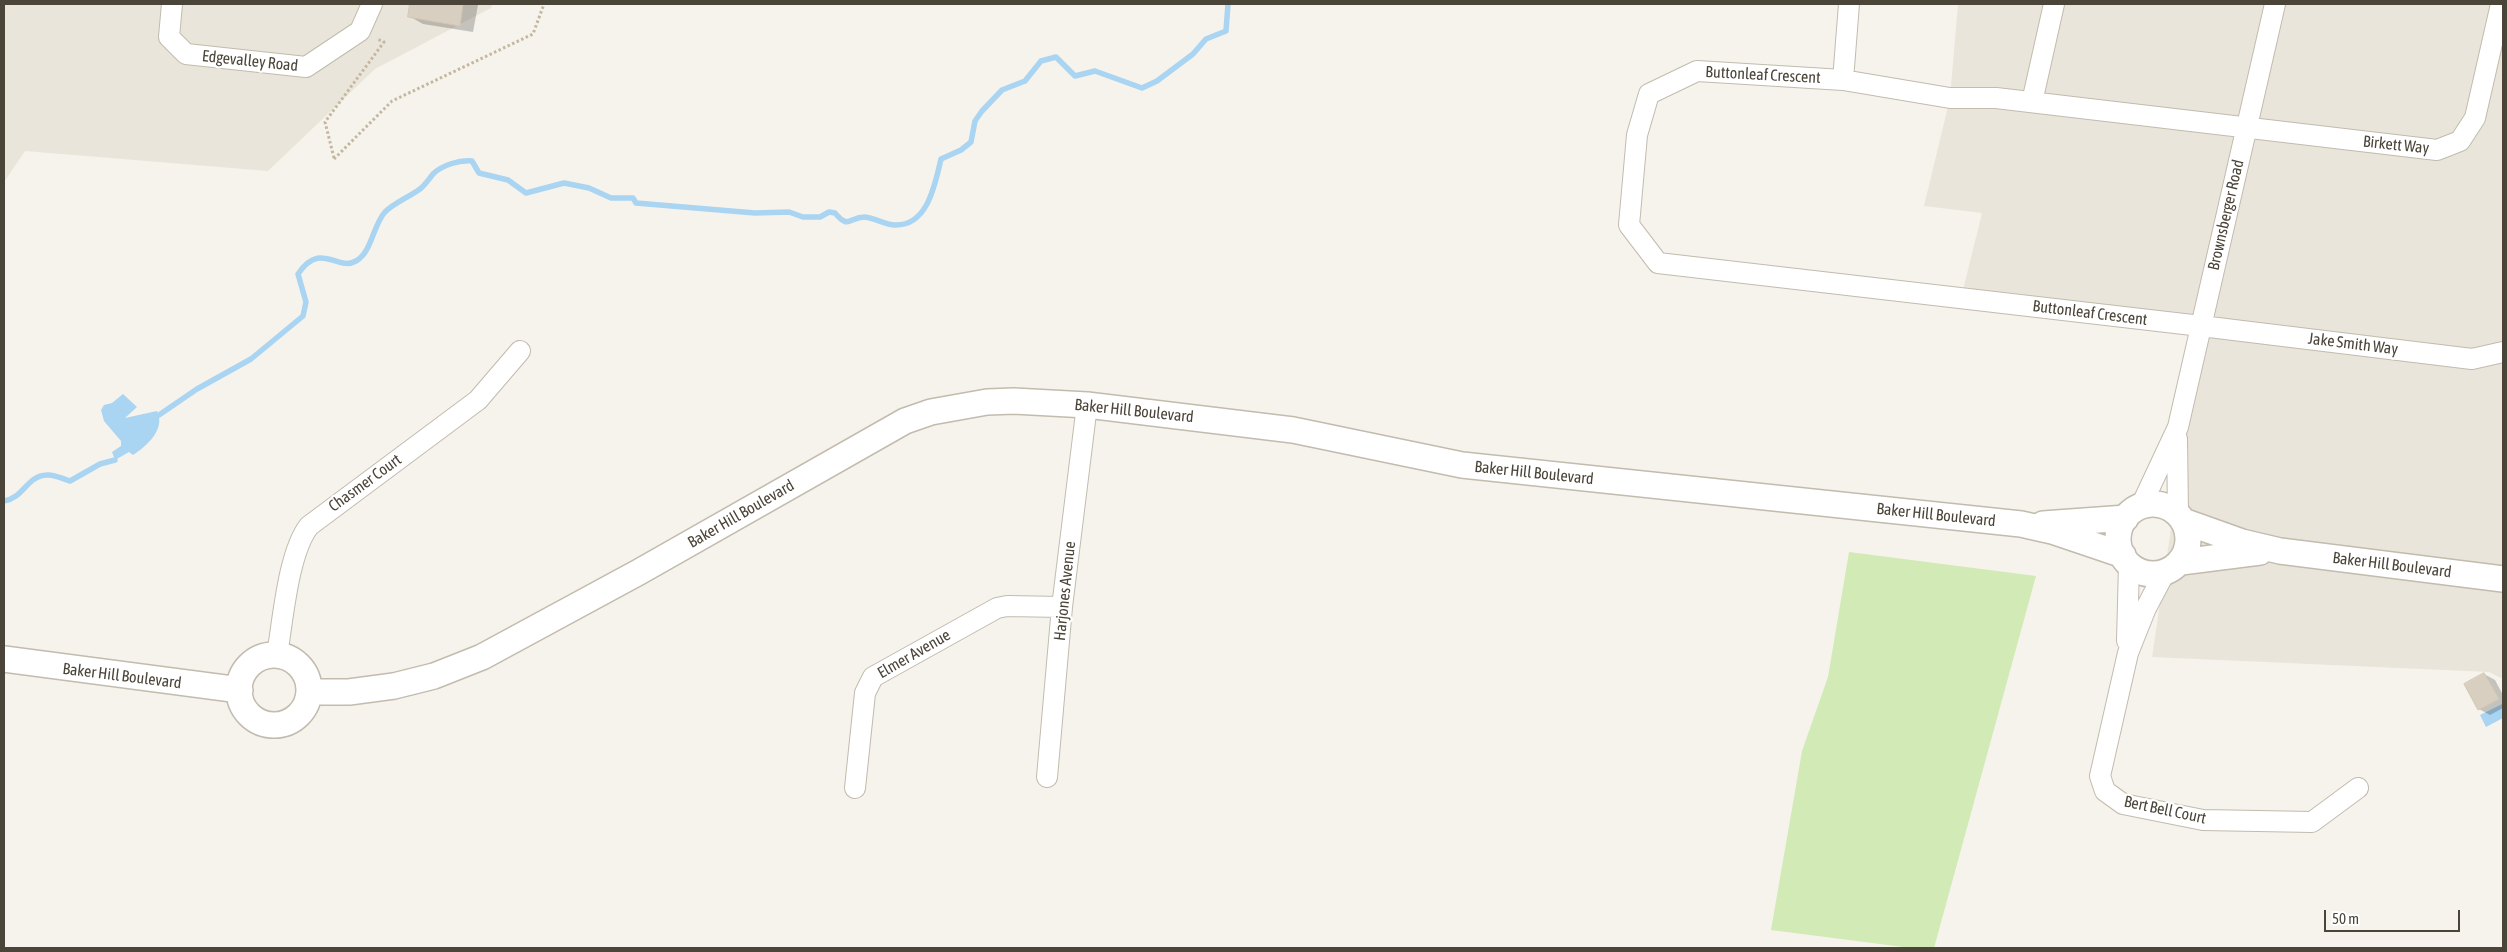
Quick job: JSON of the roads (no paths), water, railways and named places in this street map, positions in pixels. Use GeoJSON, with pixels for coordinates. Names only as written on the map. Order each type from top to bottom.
{"type":"FeatureCollection","features":[{"type":"Feature","properties":{"kind":"street","name":"Edgevalley Road"},"geometry":{"type":"LineString","coordinates":[[172,4],[170,37],[186,54],[306,67],[360,31],[372,4]]}},
{"type":"Feature","properties":{"kind":"street"},"geometry":{"type":"LineString","coordinates":[[1843,80],[1849,4]]}},
{"type":"Feature","properties":{"kind":"street"},"geometry":{"type":"LineString","coordinates":[[2032,102],[2054,4]]}},
{"type":"Feature","properties":{"kind":"street","name":"Brownsberger Road"},"geometry":{"type":"LineString","coordinates":[[2181,518],[2178,427],[2274,4]]}},
{"type":"Feature","properties":{"kind":"street","name":"Birkett Way"},"geometry":{"type":"LineString","coordinates":[[2246,129],[2437,150],[2460,142],[2475,118],[2501,4]]}},
{"type":"Feature","properties":{"kind":"street","name":"Buttonleaf Crescent"},"geometry":{"type":"LineString","coordinates":[[2201,326],[1658,263],[1629,225],[1637,135],[1649,94],[1697,71],[1843,80],[1950,98],[1996,98],[2246,129]]}},
{"type":"Feature","properties":{"kind":"street","name":"Jake Smith Way"},"geometry":{"type":"LineString","coordinates":[[2201,326],[2472,359],[2503,352]]}},
{"type":"Feature","properties":{"kind":"street","name":"Chasmer Court"},"geometry":{"type":"LineString","coordinates":[[277,656],[293,561],[305,531],[318,518],[478,400],[520,351]]}},
{"type":"Feature","properties":{"kind":"street","name":"Baker Hill Boulevard"},"geometry":{"type":"LineString","coordinates":[[309,692],[349,692],[394,686],[444,672],[482,657],[639,572],[905,421],[940,410],[986,402],[1014,401],[1087,405],[1294,430],[1462,465],[2021,524],[2052,531],[2126,559]]}},
{"type":"Feature","properties":{"kind":"street","name":"Harjones Avenue"},"geometry":{"type":"LineString","coordinates":[[1047,777],[1062,607],[1087,405]]}},
{"type":"Feature","properties":{"kind":"street","name":"Brownsberger Road"},"geometry":{"type":"LineString","coordinates":[[2133,512],[2178,427]]}},
{"type":"Feature","properties":{"kind":"street"},"geometry":{"type":"LineString","coordinates":[[2161,505],[2181,518],[2188,542],[2173,567],[2146,573],[2126,559],[2119,536],[2133,512],[2161,505]]}},
{"type":"Feature","properties":{"kind":"street","name":"Baker Hill Boulevard"},"geometry":{"type":"LineString","coordinates":[[2021,524],[2133,512]]}},
{"type":"Feature","properties":{"kind":"street","name":"Baker Hill Boulevard"},"geometry":{"type":"LineString","coordinates":[[2181,518],[2242,542],[2280,551],[2503,579]]}},
{"type":"Feature","properties":{"kind":"street","name":"Baker Hill Boulevard"},"geometry":{"type":"LineString","coordinates":[[2173,567],[2241,553],[2280,551]]}},
{"type":"Feature","properties":{"kind":"street","name":"Bert Bell Court"},"geometry":{"type":"LineString","coordinates":[[2126,559],[2128,653]]}},
{"type":"Feature","properties":{"kind":"street","name":"Bert Bell Court"},"geometry":{"type":"LineString","coordinates":[[2173,567],[2146,608],[2128,653],[2100,776],[2105,791],[2124,804],[2203,820],[2312,822],[2358,788]]}},
{"type":"Feature","properties":{"kind":"street","name":"Elmer Avenue"},"geometry":{"type":"LineString","coordinates":[[855,788],[865,693],[873,677],[997,608],[1007,606],[1062,607]]}},
{"type":"Feature","properties":{"kind":"street"},"geometry":{"type":"LineString","coordinates":[[277,656],[291,659],[299,666],[308,683],[309,692],[307,702],[295,718],[276,725],[257,720],[250,714],[244,706],[240,690],[242,678],[253,662],[262,657],[277,656]]}},
{"type":"Feature","properties":{"kind":"street","name":"Baker Hill Boulevard"},"geometry":{"type":"LineString","coordinates":[[4,659],[240,690]]}},
{"type":"Feature","properties":{"kind":"water"},"geometry":{"type":"Polygon","coordinates":[[[123,394],[137,407],[125,418],[157,411],[159,424],[154,436],[144,447],[133,455],[129,452],[115,460],[112,452],[121,446],[121,441],[104,421],[101,410],[104,405],[112,403],[123,394]]]}},
{"type":"Feature","properties":{"kind":"water"},"geometry":{"type":"Polygon","coordinates":[[[2502,704],[2503,718],[2486,727],[2480,715],[2502,704]]]}},
{"type":"Feature","properties":{"kind":"waterway"},"geometry":{"type":"LineString","coordinates":[[159,415],[197,389],[251,359],[303,316],[306,302],[298,274],[306,264],[314,259],[321,258],[342,263],[356,261],[366,251],[385,212],[420,189],[437,171],[456,162],[472,161],[479,173],[508,180],[526,193],[564,183],[589,188],[611,198],[633,198],[636,203],[755,213],[789,212],[803,217],[820,217],[829,212],[835,213],[846,222],[865,217],[891,225],[906,223],[915,219],[928,202],[933,191],[941,159],[961,150],[971,142],[975,121],[982,111],[1002,90],[1025,81],[1041,61],[1056,57],[1075,76],[1095,71],[1142,88],[1157,81],[1193,54],[1206,39],[1226,31],[1228,4]]}},
{"type":"Feature","properties":{"kind":"waterway"},"geometry":{"type":"LineString","coordinates":[[4,501],[17,495],[34,479],[40,476],[53,475],[70,481],[100,464],[115,460]]}}]}
